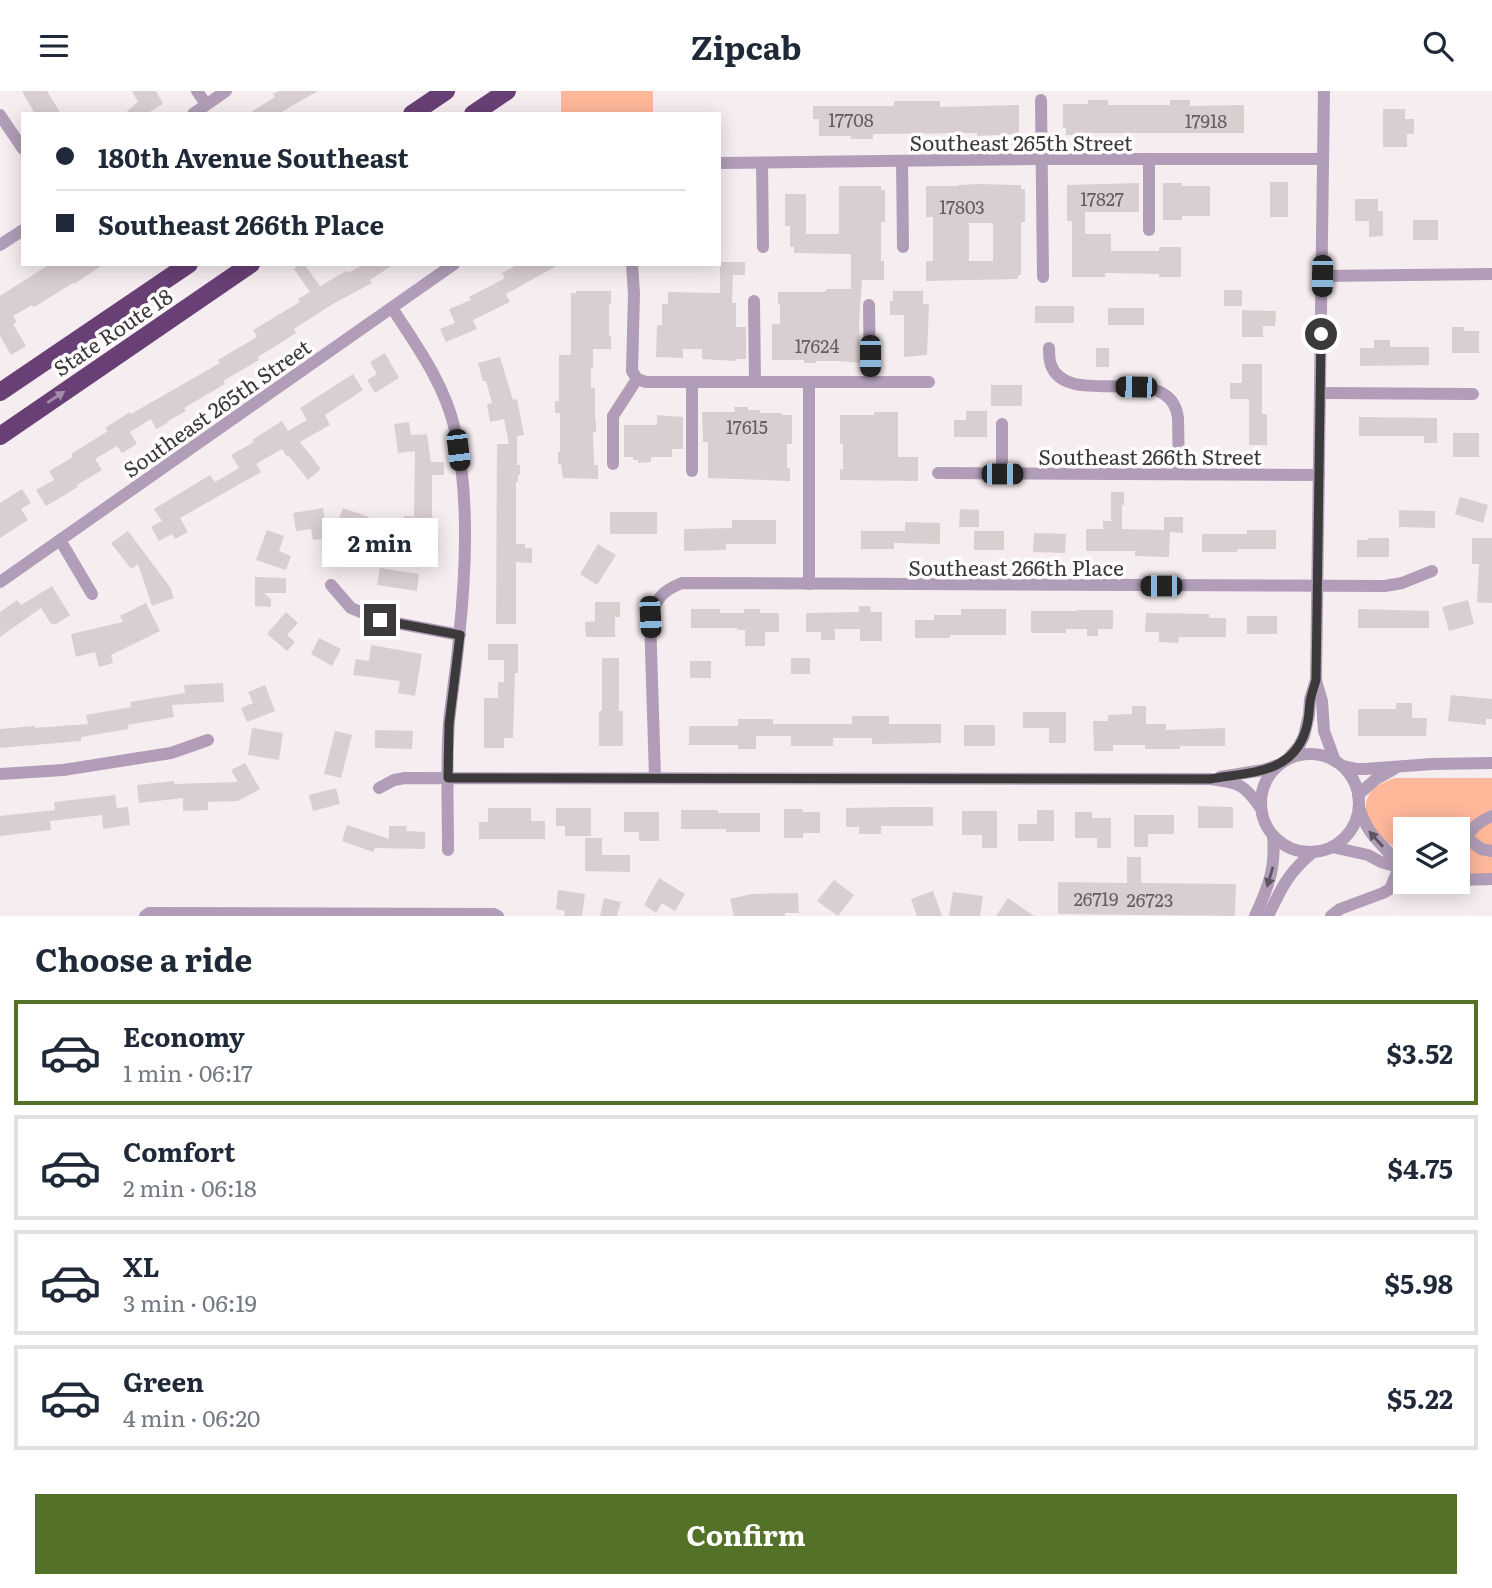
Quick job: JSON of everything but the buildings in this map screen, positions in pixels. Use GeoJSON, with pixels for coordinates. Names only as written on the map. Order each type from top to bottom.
{"type":"FeatureCollection","features":[{"type":"Feature","properties":{"kind":"highway"},"geometry":{"type":"LineString","coordinates":[[415,112],[446,91]]}},
{"type":"Feature","properties":{"kind":"highway"},"geometry":{"type":"LineString","coordinates":[[476,112],[507,91]]}},
{"type":"Feature","properties":{"kind":"highway","name":"State Route 18"},"geometry":{"type":"LineString","coordinates":[[0,392],[186,266]]}},
{"type":"Feature","properties":{"kind":"highway","name":"State Route 18"},"geometry":{"type":"LineString","coordinates":[[0,436],[247,266]]}},
{"type":"Feature","properties":{"kind":"street"},"geometry":{"type":"LineString","coordinates":[[197,91],[206,104]]}},
{"type":"Feature","properties":{"kind":"street"},"geometry":{"type":"LineString","coordinates":[[196,112],[226,91]]}},
{"type":"Feature","properties":{"kind":"street"},"geometry":{"type":"LineString","coordinates":[[1324,91],[1316,680],[1304,736],[1299,746],[1271,772],[1262,788],[1260,807],[1264,823],[1273,836],[1291,849],[1313,852],[1332,847],[1351,831],[1359,801],[1376,779],[1398,767]]}},
{"type":"Feature","properties":{"kind":"street"},"geometry":{"type":"LineString","coordinates":[[1041,100],[1043,278]]}},
{"type":"Feature","properties":{"kind":"street"},"geometry":{"type":"LineString","coordinates":[[0,115],[21,146]]}},
{"type":"Feature","properties":{"kind":"street"},"geometry":{"type":"LineString","coordinates":[[1149,159],[1149,230]]}},
{"type":"Feature","properties":{"kind":"street","name":"Southeast 265th Street"},"geometry":{"type":"LineString","coordinates":[[721,163],[1323,159]]}},
{"type":"Feature","properties":{"kind":"street"},"geometry":{"type":"LineString","coordinates":[[901,161],[903,247]]}},
{"type":"Feature","properties":{"kind":"street"},"geometry":{"type":"LineString","coordinates":[[762,163],[763,247]]}},
{"type":"Feature","properties":{"kind":"street"},"geometry":{"type":"LineString","coordinates":[[0,246],[21,231]]}},
{"type":"Feature","properties":{"kind":"street","name":"Southeast 265th Street"},"geometry":{"type":"LineString","coordinates":[[0,582],[451,266]]}},
{"type":"Feature","properties":{"kind":"street"},"geometry":{"type":"LineString","coordinates":[[632,266],[632,371],[637,379],[646,382],[929,382]]}},
{"type":"Feature","properties":{"kind":"street"},"geometry":{"type":"LineString","coordinates":[[1322,276],[1492,274]]}},
{"type":"Feature","properties":{"kind":"street"},"geometry":{"type":"LineString","coordinates":[[754,301],[755,382]]}},
{"type":"Feature","properties":{"kind":"street"},"geometry":{"type":"LineString","coordinates":[[869,305],[870,382]]}},
{"type":"Feature","properties":{"kind":"street"},"geometry":{"type":"LineString","coordinates":[[392,308],[439,384],[455,430],[463,486],[465,534],[460,635],[449,724],[448,849]]}},
{"type":"Feature","properties":{"kind":"street"},"geometry":{"type":"LineString","coordinates":[[1049,348],[1051,367],[1071,383],[1085,386],[1143,387],[1171,401],[1177,410],[1178,418],[1178,474]]}},
{"type":"Feature","properties":{"kind":"street"},"geometry":{"type":"LineString","coordinates":[[613,464],[613,416],[637,379]]}},
{"type":"Feature","properties":{"kind":"street"},"geometry":{"type":"LineString","coordinates":[[692,382],[692,471]]}},
{"type":"Feature","properties":{"kind":"street"},"geometry":{"type":"LineString","coordinates":[[809,382],[809,584]]}},
{"type":"Feature","properties":{"kind":"street"},"geometry":{"type":"LineString","coordinates":[[1320,393],[1473,394]]}},
{"type":"Feature","properties":{"kind":"street"},"geometry":{"type":"LineString","coordinates":[[1002,424],[1002,474]]}},
{"type":"Feature","properties":{"kind":"street","name":"Southeast 266th Street"},"geometry":{"type":"LineString","coordinates":[[938,473],[1319,475]]}},
{"type":"Feature","properties":{"kind":"street"},"geometry":{"type":"LineString","coordinates":[[60,540],[92,594]]}},
{"type":"Feature","properties":{"kind":"street","name":"Southeast 266th Place"},"geometry":{"type":"LineString","coordinates":[[655,777],[650,617],[657,600],[668,589],[682,583],[1385,586],[1402,583],[1432,571]]}},
{"type":"Feature","properties":{"kind":"street"},"geometry":{"type":"LineString","coordinates":[[331,585],[351,608],[380,620],[460,635]]}},
{"type":"Feature","properties":{"kind":"street"},"geometry":{"type":"LineString","coordinates":[[1316,680],[1322,701],[1324,731],[1339,763],[1355,784],[1368,830],[1393,857]]}},
{"type":"Feature","properties":{"kind":"street"},"geometry":{"type":"LineString","coordinates":[[0,773],[63,770],[171,753],[208,740]]}},
{"type":"Feature","properties":{"kind":"street"},"geometry":{"type":"LineString","coordinates":[[379,788],[405,778],[1210,779],[1263,770],[1307,754],[1317,754],[1357,769],[1492,763]]}},
{"type":"Feature","properties":{"kind":"street"},"geometry":{"type":"LineString","coordinates":[[1210,779],[1241,785],[1260,807]]}},
{"type":"Feature","properties":{"kind":"street"},"geometry":{"type":"LineString","coordinates":[[1470,834],[1478,822],[1492,817]]}},
{"type":"Feature","properties":{"kind":"street"},"geometry":{"type":"LineString","coordinates":[[1255,916],[1273,867],[1273,836]]}},
{"type":"Feature","properties":{"kind":"street"},"geometry":{"type":"LineString","coordinates":[[1470,840],[1481,849],[1492,851]]}},
{"type":"Feature","properties":{"kind":"street"},"geometry":{"type":"LineString","coordinates":[[1332,847],[1362,853],[1393,865]]}},
{"type":"Feature","properties":{"kind":"street"},"geometry":{"type":"LineString","coordinates":[[1268,916],[1291,873],[1313,852]]}},
{"type":"Feature","properties":{"kind":"street"},"geometry":{"type":"LineString","coordinates":[[1470,880],[1492,879]]}},
{"type":"Feature","properties":{"kind":"street"},"geometry":{"type":"LineString","coordinates":[[1331,916],[1340,909],[1383,893],[1393,884]]}},
{"type":"Feature","properties":{"kind":"street"},"geometry":{"type":"LineString","coordinates":[[145,916],[149,913],[498,916]]}},
{"type":"Feature","properties":{"kind":"shaded area"},"geometry":{"type":"Polygon","coordinates":[[[561,91],[653,91],[653,112],[561,112],[561,91]]]}},
{"type":"Feature","properties":{"kind":"shaded area"},"geometry":{"type":"Polygon","coordinates":[[[1395,778],[1492,778],[1492,885],[1470,885],[1470,817],[1393,817],[1393,846],[1388,843],[1370,823],[1366,805],[1368,796],[1383,783],[1395,778]]]}},
{"type":"Feature","properties":{"kind":"route"},"geometry":{"type":"LineString","coordinates":[[380,620],[460,635],[449,724],[448,778],[1210,779],[1263,770],[1288,759],[1299,746],[1307,727],[1310,699],[1316,680],[1321,334]]}}]}
